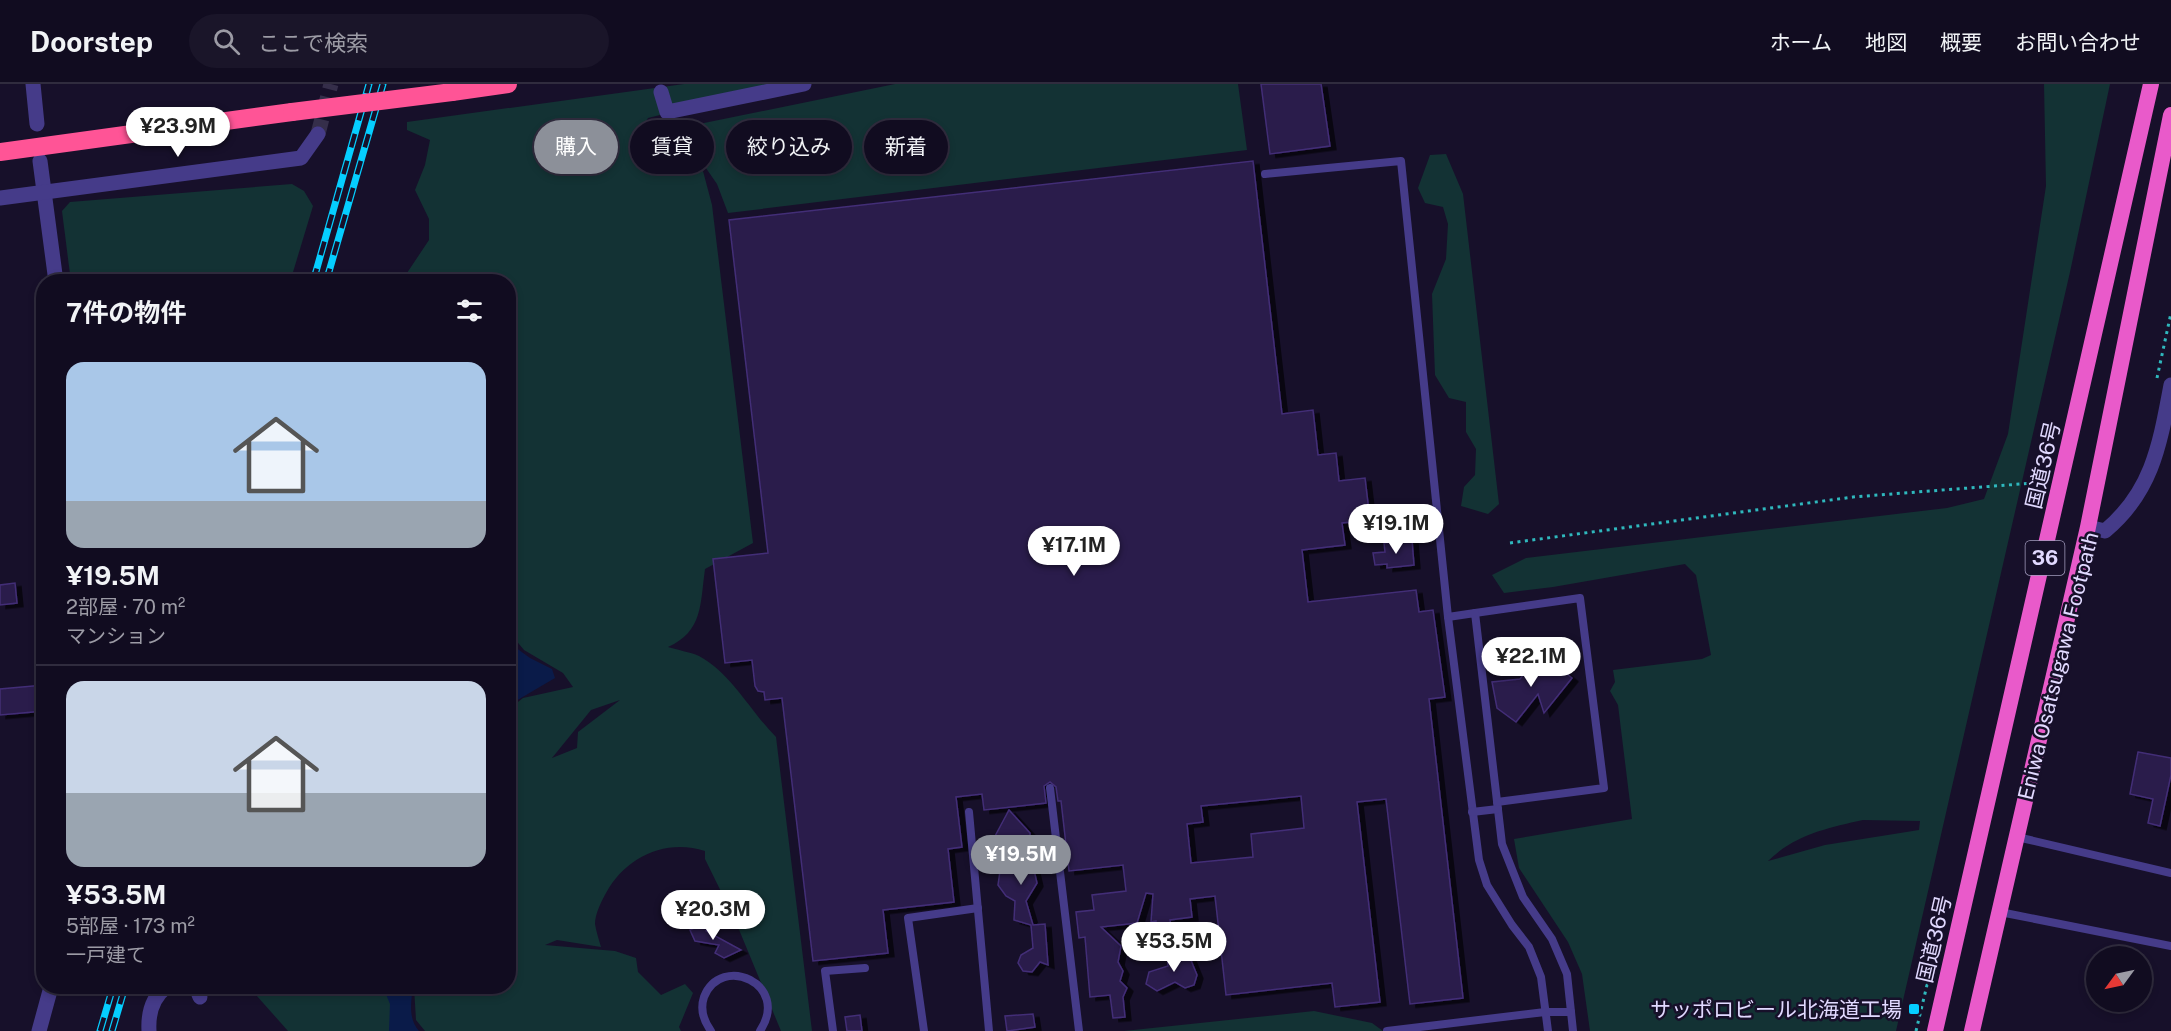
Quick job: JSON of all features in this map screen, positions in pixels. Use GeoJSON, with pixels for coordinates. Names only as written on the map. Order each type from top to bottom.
{"type":"FeatureCollection","features":[{"type":"Feature","properties":{"kind":"highway"},"geometry":{"type":"LineString","coordinates":[[0,152],[508,84]]}},
{"type":"Feature","properties":{"kind":"highway","name":"国道36号"},"geometry":{"type":"LineString","coordinates":[[1935,1031],[2151,84]]}},
{"type":"Feature","properties":{"kind":"highway","name":"36"},"geometry":{"type":"LineString","coordinates":[[1972,1031],[2088,527],[2165,167],[2171,115]]}},
{"type":"Feature","properties":{"kind":"street"},"geometry":{"type":"LineString","coordinates":[[33,84],[37,124]]}},
{"type":"Feature","properties":{"kind":"street"},"geometry":{"type":"LineString","coordinates":[[661,92],[667,111],[804,84]]}},
{"type":"Feature","properties":{"kind":"street"},"geometry":{"type":"LineString","coordinates":[[0,198],[301,158],[318,134]]}},
{"type":"Feature","properties":{"kind":"street"},"geometry":{"type":"LineString","coordinates":[[40,161],[46,192],[55,274]]}},
{"type":"Feature","properties":{"kind":"street"},"geometry":{"type":"LineString","coordinates":[[2088,527],[2105,531],[2125,514],[2150,474],[2160,445],[2164,383]]}},
{"type":"Feature","properties":{"kind":"street"},"geometry":{"type":"LineString","coordinates":[[39,1031],[49,994]]}},
{"type":"Feature","properties":{"kind":"street"},"geometry":{"type":"LineString","coordinates":[[149,1031],[151,1009],[160,994]]}},
{"type":"Feature","properties":{"kind":"lane"},"geometry":{"type":"LineString","coordinates":[[1265,174],[1401,161],[1448,617],[1479,860],[1487,885],[1529,947],[1541,977],[1548,1031]]}},
{"type":"Feature","properties":{"kind":"lane"},"geometry":{"type":"LineString","coordinates":[[1448,617],[1580,598],[1604,788],[1497,805],[1472,812]]}},
{"type":"Feature","properties":{"kind":"lane"},"geometry":{"type":"LineString","coordinates":[[1475,613],[1502,844],[1522,897],[1552,939],[1567,974],[1573,1031]]}},
{"type":"Feature","properties":{"kind":"lane"},"geometry":{"type":"LineString","coordinates":[[1050,788],[1079,1031]]}},
{"type":"Feature","properties":{"kind":"lane"},"geometry":{"type":"LineString","coordinates":[[969,812],[989,1031]]}},
{"type":"Feature","properties":{"kind":"lane"},"geometry":{"type":"LineString","coordinates":[[2017,837],[2171,873]]}},
{"type":"Feature","properties":{"kind":"lane"},"geometry":{"type":"LineString","coordinates":[[924,1031],[908,918],[978,908]]}},
{"type":"Feature","properties":{"kind":"lane"},"geometry":{"type":"LineString","coordinates":[[2000,912],[2171,946]]}},
{"type":"Feature","properties":{"kind":"lane"},"geometry":{"type":"LineString","coordinates":[[833,1031],[825,972],[865,968]]}},
{"type":"Feature","properties":{"kind":"lane"},"geometry":{"type":"LineString","coordinates":[[711,1031],[702,1013],[706,993],[721,978],[732,976],[743,976],[762,989],[768,1011],[760,1031]]}},
{"type":"Feature","properties":{"kind":"lane"},"geometry":{"type":"LineString","coordinates":[[1386,1031],[1545,1012],[1571,1012]]}},
{"type":"Feature","properties":{"kind":"path"},"geometry":{"type":"LineString","coordinates":[[2164,383],[2171,313]]}},
{"type":"Feature","properties":{"kind":"path"},"geometry":{"type":"LineString","coordinates":[[1510,543],[1853,497],[2062,480]]}},
{"type":"Feature","properties":{"kind":"green space"},"geometry":{"type":"Polygon","coordinates":[[[684,84],[785,84],[647,120],[630,120],[630,174],[704,174],[712,205],[753,543],[705,569],[698,616],[694,625],[679,641],[668,647],[699,656],[711,664],[731,683],[776,737],[812,1031],[781,1031],[735,920],[705,859],[705,851],[675,847],[661,849],[635,861],[614,881],[602,900],[596,916],[595,924],[601,947],[557,940],[545,945],[615,951],[636,958],[638,972],[661,995],[685,984],[693,993],[679,1027],[681,1031],[425,1031],[416,1020],[414,994],[516,994],[516,704],[523,698],[573,687],[563,673],[524,650],[516,640],[516,274],[404,274],[429,240],[429,219],[415,190],[425,165],[430,140],[407,130],[407,122],[684,84]],[[620,700],[591,710],[552,758],[577,748],[578,732],[620,700]]]}},
{"type":"Feature","properties":{"kind":"green space"},"geometry":{"type":"Polygon","coordinates":[[[895,84],[1238,84],[1247,150],[728,213],[717,184],[710,174],[714,174],[714,121],[895,84]]]}},
{"type":"Feature","properties":{"kind":"green space"},"geometry":{"type":"Polygon","coordinates":[[[2044,84],[2110,84],[2070,272],[1896,1031],[1590,1031],[1582,974],[1568,942],[1519,868],[1514,839],[1632,819],[1618,705],[1610,691],[1615,682],[1613,670],[1702,659],[1711,655],[1696,575],[1685,564],[1553,587],[1504,593],[1492,575],[1526,558],[1947,508],[1984,499],[2008,434],[2046,186],[2044,84]],[[1863,820],[1837,826],[1800,839],[1768,861],[1825,845],[1919,830],[1920,821],[1863,820]]]}},
{"type":"Feature","properties":{"kind":"green space"},"geometry":{"type":"Polygon","coordinates":[[[1446,154],[1463,194],[1499,504],[1488,514],[1461,506],[1464,487],[1475,475],[1476,449],[1466,432],[1466,402],[1449,398],[1435,375],[1432,294],[1446,259],[1448,224],[1443,207],[1425,203],[1418,188],[1430,155],[1446,154]]]}},
{"type":"Feature","properties":{"kind":"green space"},"geometry":{"type":"Polygon","coordinates":[[[292,184],[304,191],[313,206],[292,274],[70,274],[62,211],[70,202],[292,184]]]}},
{"type":"Feature","properties":{"kind":"green space"},"geometry":{"type":"Polygon","coordinates":[[[255,994],[387,994],[391,1008],[389,1031],[288,1031],[255,994]]]}},
{"type":"Feature","properties":{"kind":"green space"},"geometry":{"type":"Polygon","coordinates":[[[1314,1011],[1372,1023],[1383,1031],[1124,1031],[1314,1011]]]}},
{"type":"Feature","properties":{"kind":"water"},"geometry":{"type":"Polygon","coordinates":[[[516,648],[552,669],[555,678],[516,701],[516,648]]]}},
{"type":"Feature","properties":{"kind":"water"},"geometry":{"type":"Polygon","coordinates":[[[386,994],[412,994],[412,1016],[419,1031],[389,1031],[390,1004],[386,994]]]}},
{"type":"Feature","properties":{"kind":"building"},"geometry":{"type":"Polygon","coordinates":[[[1261,84],[1321,84],[1330,146],[1270,154],[1261,84]]]}},
{"type":"Feature","properties":{"kind":"building"},"geometry":{"type":"Polygon","coordinates":[[[1253,161],[1282,414],[1313,410],[1318,455],[1336,453],[1339,481],[1365,478],[1370,520],[1342,523],[1345,545],[1302,550],[1308,602],[1416,590],[1419,612],[1433,610],[1445,697],[1429,699],[1463,998],[1410,1004],[1386,799],[1357,802],[1380,1002],[1335,1007],[1332,983],[1226,995],[1215,896],[1190,899],[1192,917],[1170,920],[1172,934],[1157,936],[1156,921],[1151,922],[1153,894],[1146,893],[1137,923],[1101,927],[1121,946],[1118,962],[1123,971],[1120,981],[1127,988],[1123,997],[1125,1017],[1113,1018],[1110,995],[1090,997],[1085,937],[1079,938],[1076,912],[1094,910],[1092,895],[1126,891],[1123,865],[1069,871],[1061,801],[1058,801],[1056,787],[1050,782],[1044,786],[1046,803],[984,810],[982,794],[956,797],[962,847],[948,849],[954,902],[883,910],[888,953],[813,961],[782,698],[765,700],[764,692],[758,691],[755,686],[752,660],[725,663],[713,559],[768,553],[729,220],[1253,161]],[[1301,796],[1201,806],[1203,822],[1187,824],[1191,863],[1253,857],[1251,834],[1304,828],[1301,796]]]}},
{"type":"Feature","properties":{"kind":"building"},"geometry":{"type":"Polygon","coordinates":[[[1412,540],[1414,565],[1387,568],[1387,564],[1375,565],[1373,553],[1385,552],[1384,543],[1412,540]]]}},
{"type":"Feature","properties":{"kind":"building"},"geometry":{"type":"Polygon","coordinates":[[[15,583],[17,603],[0,605],[0,585],[15,583]]]}},
{"type":"Feature","properties":{"kind":"building"},"geometry":{"type":"Polygon","coordinates":[[[1540,652],[1572,678],[1544,713],[1538,694],[1516,722],[1497,708],[1492,682],[1520,679],[1540,652]]]}},
{"type":"Feature","properties":{"kind":"building"},"geometry":{"type":"Polygon","coordinates":[[[36,686],[36,712],[0,715],[0,689],[36,686]]]}},
{"type":"Feature","properties":{"kind":"building"},"geometry":{"type":"Polygon","coordinates":[[[2138,752],[2171,758],[2171,775],[2160,826],[2148,823],[2153,799],[2130,794],[2138,752]]]}},
{"type":"Feature","properties":{"kind":"building"},"geometry":{"type":"Polygon","coordinates":[[[1009,810],[1030,833],[1030,846],[1023,857],[1034,870],[1037,883],[1026,901],[1033,925],[1045,924],[1048,965],[1040,962],[1032,972],[1023,971],[1018,963],[1021,955],[1033,948],[1031,925],[1014,920],[1015,901],[1006,896],[998,885],[1000,871],[1009,860],[998,850],[994,838],[1009,810]]]}},
{"type":"Feature","properties":{"kind":"building"},"geometry":{"type":"Polygon","coordinates":[[[710,920],[706,931],[741,950],[724,958],[715,953],[719,945],[695,941],[690,930],[710,920]]]}},
{"type":"Feature","properties":{"kind":"building"},"geometry":{"type":"Polygon","coordinates":[[[1188,953],[1197,975],[1194,985],[1185,988],[1175,982],[1157,991],[1146,984],[1149,972],[1168,966],[1167,957],[1188,953]]]}},
{"type":"Feature","properties":{"kind":"building"},"geometry":{"type":"Polygon","coordinates":[[[1033,1014],[1035,1027],[1007,1031],[1005,1016],[1033,1014]]]}},
{"type":"Feature","properties":{"kind":"building"},"geometry":{"type":"Polygon","coordinates":[[[860,1015],[862,1031],[847,1031],[845,1017],[860,1015]]]}},
{"type":"Feature","properties":{"kind":"tunnel"},"geometry":{"type":"LineString","coordinates":[[318,134],[331,84]]}},
{"type":"Feature","properties":{"kind":"railway"},"geometry":{"type":"LineString","coordinates":[[315,274],[369,84]]}},
{"type":"Feature","properties":{"kind":"railway"},"geometry":{"type":"LineString","coordinates":[[328,274],[383,84]]}},
{"type":"Feature","properties":{"kind":"railway"},"geometry":{"type":"LineString","coordinates":[[100,1031],[111,994]]}},
{"type":"Feature","properties":{"kind":"railway"},"geometry":{"type":"LineString","coordinates":[[112,1031],[123,994]]}},
{"type":"Feature","properties":{"kind":"place","name":"サッポロビール北海道工場"},"geometry":{"type":"Point","coordinates":[1914,1009]}}]}
